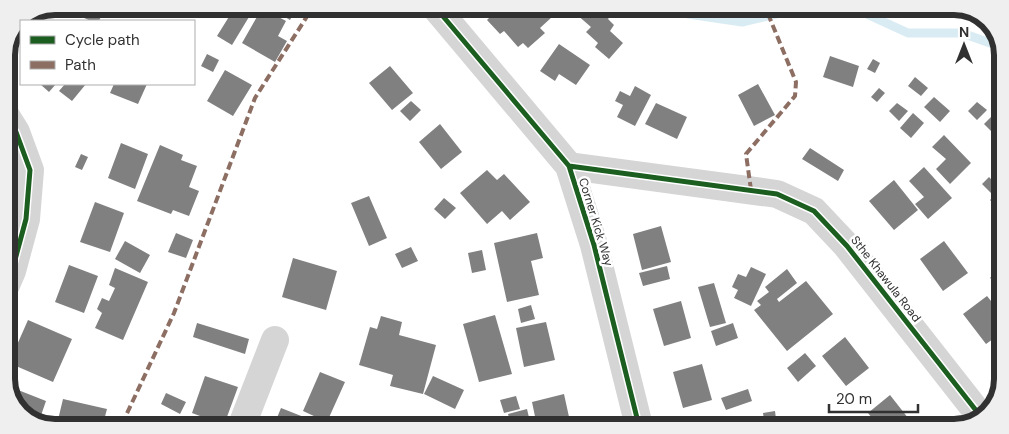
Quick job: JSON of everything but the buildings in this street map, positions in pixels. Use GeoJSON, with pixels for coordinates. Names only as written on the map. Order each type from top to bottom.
{"type":"FeatureCollection","features":[{"type":"Feature","properties":{"kind":"street","name":"Corner Kick Way"},"geometry":{"type":"LineString","coordinates":[[442,15],[569,166],[594,245],[637,419]]}},
{"type":"Feature","properties":{"kind":"street"},"geometry":{"type":"LineString","coordinates":[[15,130],[30,170],[26,219],[15,260]]}},
{"type":"Feature","properties":{"kind":"street","name":"Sthe Khawula Road"},"geometry":{"type":"LineString","coordinates":[[569,166],[777,194],[814,211],[847,246],[977,411]]}},
{"type":"Feature","properties":{"kind":"street"},"geometry":{"type":"LineString","coordinates":[[244,419],[275,340]]}},
{"type":"Feature","properties":{"kind":"waterway"},"geometry":{"type":"LineString","coordinates":[[695,15],[742,22],[772,15]]}},
{"type":"Feature","properties":{"kind":"waterway"},"geometry":{"type":"LineString","coordinates":[[869,15],[908,33],[962,33],[992,44]]}},
{"type":"Feature","properties":{"kind":"marked path"},"geometry":{"type":"LineString","coordinates":[[124,419],[174,313],[255,98],[308,15]]}},
{"type":"Feature","properties":{"kind":"marked path"},"geometry":{"type":"LineString","coordinates":[[751,190],[746,154],[795,96],[796,82],[768,15]]}},
{"type":"Feature","properties":{"kind":"cycle path"},"geometry":{"type":"LineString","coordinates":[[442,15],[569,166],[594,245],[637,419]]}},
{"type":"Feature","properties":{"kind":"cycle path"},"geometry":{"type":"LineString","coordinates":[[15,130],[30,170],[26,219],[15,260]]}},
{"type":"Feature","properties":{"kind":"cycle path"},"geometry":{"type":"LineString","coordinates":[[569,166],[777,194],[814,211],[847,246],[977,411]]}}]}
